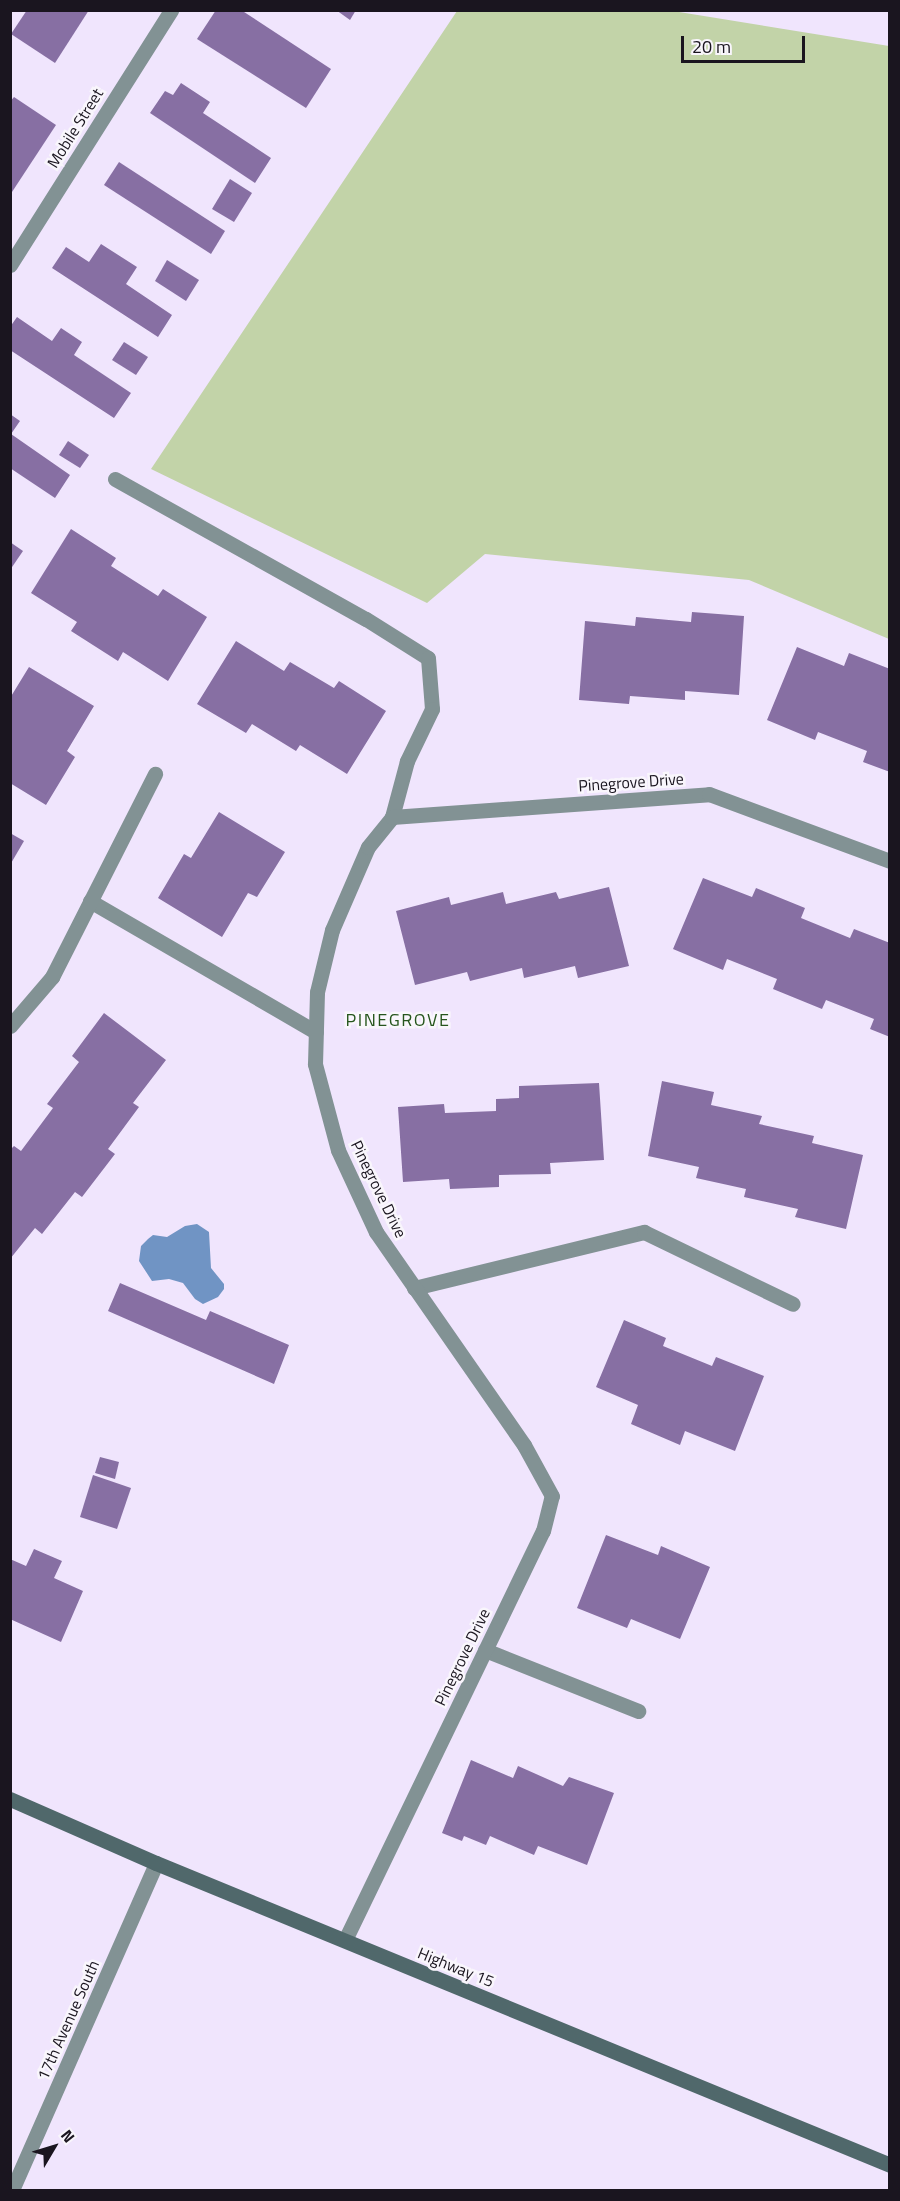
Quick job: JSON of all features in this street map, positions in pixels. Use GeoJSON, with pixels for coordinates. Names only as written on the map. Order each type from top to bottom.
{"type":"FeatureCollection","features":[{"type":"Feature","properties":{"kind":"main road","name":"Highway 15"},"geometry":{"type":"LineString","coordinates":[[10,1799],[156,1863],[890,2165]]}},
{"type":"Feature","properties":{"kind":"street","name":"Mobile Street"},"geometry":{"type":"LineString","coordinates":[[10,265],[171,10]]}},
{"type":"Feature","properties":{"kind":"street"},"geometry":{"type":"LineString","coordinates":[[115,479],[366,619],[428,658],[432,709],[407,761],[392,817]]}},
{"type":"Feature","properties":{"kind":"street"},"geometry":{"type":"LineString","coordinates":[[10,1026],[52,977],[155,774]]}},
{"type":"Feature","properties":{"kind":"street","name":"Pinegrove Drive"},"geometry":{"type":"LineString","coordinates":[[345,1940],[543,1531],[552,1496],[524,1445],[376,1232],[338,1150],[315,1064],[317,992],[332,930],[368,847],[392,817],[709,794],[890,861]]}},
{"type":"Feature","properties":{"kind":"street"},"geometry":{"type":"LineString","coordinates":[[90,901],[316,1032]]}},
{"type":"Feature","properties":{"kind":"street"},"geometry":{"type":"LineString","coordinates":[[414,1288],[644,1232],[793,1304]]}},
{"type":"Feature","properties":{"kind":"street"},"geometry":{"type":"LineString","coordinates":[[485,1650],[639,1711]]}},
{"type":"Feature","properties":{"kind":"street","name":"17th Avenue South"},"geometry":{"type":"LineString","coordinates":[[12,2190],[156,1863]]}},
{"type":"Feature","properties":{"kind":"green space"},"geometry":{"type":"Polygon","coordinates":[[[457,11],[673,11],[889,46],[889,639],[749,580],[485,554],[427,603],[151,469],[457,11]]]}},
{"type":"Feature","properties":{"kind":"water"},"geometry":{"type":"Polygon","coordinates":[[[197,1224],[209,1232],[211,1268],[224,1284],[224,1289],[218,1297],[203,1304],[195,1299],[183,1283],[169,1279],[152,1281],[139,1261],[141,1246],[153,1235],[167,1237],[185,1226],[197,1224]]]}},
{"type":"Feature","properties":{"kind":"building"},"geometry":{"type":"Polygon","coordinates":[[[27,10],[89,10],[55,63],[11,34],[27,10]]]}},
{"type":"Feature","properties":{"kind":"building"},"geometry":{"type":"Polygon","coordinates":[[[216,10],[241,10],[331,69],[306,108],[197,39],[216,10]]]}},
{"type":"Feature","properties":{"kind":"building"},"geometry":{"type":"Polygon","coordinates":[[[336,10],[356,10],[350,20],[336,10]]]}},
{"type":"Feature","properties":{"kind":"building"},"geometry":{"type":"Polygon","coordinates":[[[181,83],[210,102],[203,113],[271,158],[255,183],[150,113],[165,91],[173,95],[181,83]]]}},
{"type":"Feature","properties":{"kind":"building"},"geometry":{"type":"Polygon","coordinates":[[[14,97],[56,125],[10,195],[10,102],[14,97]]]}},
{"type":"Feature","properties":{"kind":"building"},"geometry":{"type":"Polygon","coordinates":[[[119,162],[225,231],[211,254],[104,185],[119,162]]]}},
{"type":"Feature","properties":{"kind":"building"},"geometry":{"type":"Polygon","coordinates":[[[230,179],[252,193],[234,222],[212,209],[230,179]]]}},
{"type":"Feature","properties":{"kind":"building"},"geometry":{"type":"Polygon","coordinates":[[[101,244],[137,267],[126,284],[172,315],[158,337],[52,268],[66,247],[89,262],[101,244]]]}},
{"type":"Feature","properties":{"kind":"building"},"geometry":{"type":"Polygon","coordinates":[[[167,260],[199,280],[186,301],[155,281],[167,260]]]}},
{"type":"Feature","properties":{"kind":"building"},"geometry":{"type":"Polygon","coordinates":[[[17,317],[52,341],[61,328],[82,342],[74,355],[131,393],[114,418],[10,350],[10,327],[17,317]]]}},
{"type":"Feature","properties":{"kind":"building"},"geometry":{"type":"Polygon","coordinates":[[[124,342],[148,357],[136,375],[112,360],[124,342]]]}},
{"type":"Feature","properties":{"kind":"building"},"geometry":{"type":"Polygon","coordinates":[[[10,414],[20,421],[11,434],[70,475],[55,498],[10,468],[10,414]]]}},
{"type":"Feature","properties":{"kind":"building"},"geometry":{"type":"Polygon","coordinates":[[[68,441],[89,455],[80,468],[59,455],[68,441]]]}},
{"type":"Feature","properties":{"kind":"building"},"geometry":{"type":"Polygon","coordinates":[[[71,529],[116,558],[111,566],[158,596],[163,589],[207,617],[168,681],[123,652],[118,661],[71,631],[77,622],[31,593],[71,529]]]}},
{"type":"Feature","properties":{"kind":"building"},"geometry":{"type":"Polygon","coordinates":[[[10,542],[23,551],[10,570],[10,542]]]}},
{"type":"Feature","properties":{"kind":"building"},"geometry":{"type":"Polygon","coordinates":[[[692,612],[744,616],[739,695],[685,691],[685,700],[630,696],[629,704],[579,700],[585,621],[635,626],[636,617],[691,622],[692,612]]]}},
{"type":"Feature","properties":{"kind":"building"},"geometry":{"type":"Polygon","coordinates":[[[236,641],[284,671],[290,662],[334,688],[339,681],[386,711],[347,774],[300,745],[296,751],[252,724],[246,733],[197,704],[236,641]]]}},
{"type":"Feature","properties":{"kind":"building"},"geometry":{"type":"Polygon","coordinates":[[[797,647],[844,666],[849,653],[890,669],[890,772],[863,762],[867,751],[818,732],[815,740],[767,720],[797,647]]]}},
{"type":"Feature","properties":{"kind":"building"},"geometry":{"type":"Polygon","coordinates":[[[29,667],[94,706],[67,751],[75,757],[46,805],[10,783],[10,698],[29,667]]]}},
{"type":"Feature","properties":{"kind":"building"},"geometry":{"type":"Polygon","coordinates":[[[219,812],[285,852],[257,897],[248,893],[222,937],[158,898],[184,854],[191,858],[219,812]]]}},
{"type":"Feature","properties":{"kind":"building"},"geometry":{"type":"Polygon","coordinates":[[[10,833],[24,841],[10,865],[10,833]]]}},
{"type":"Feature","properties":{"kind":"building"},"geometry":{"type":"Polygon","coordinates":[[[703,878],[752,897],[756,888],[805,908],[801,918],[850,938],[854,929],[890,943],[890,1037],[870,1029],[874,1019],[826,1000],[822,1009],[773,989],[777,979],[727,959],[723,970],[673,949],[703,878]]]}},
{"type":"Feature","properties":{"kind":"building"},"geometry":{"type":"Polygon","coordinates":[[[609,887],[629,966],[578,978],[575,966],[524,978],[522,968],[470,981],[467,972],[415,985],[396,911],[449,897],[451,905],[503,892],[506,904],[556,892],[559,899],[609,887]]]}},
{"type":"Feature","properties":{"kind":"building"},"geometry":{"type":"Polygon","coordinates":[[[104,1013],[166,1060],[133,1103],[139,1107],[108,1149],[115,1154],[82,1197],[75,1192],[42,1234],[35,1228],[10,1259],[10,1150],[14,1146],[21,1151],[53,1108],[47,1104],[79,1062],[72,1056],[104,1013]]]}},
{"type":"Feature","properties":{"kind":"building"},"geometry":{"type":"Polygon","coordinates":[[[662,1081],[714,1092],[711,1105],[762,1116],[759,1124],[814,1136],[812,1143],[863,1155],[846,1229],[795,1217],[798,1209],[744,1197],[746,1189],[696,1178],[699,1167],[648,1156],[662,1081]]]}},
{"type":"Feature","properties":{"kind":"building"},"geometry":{"type":"Polygon","coordinates":[[[599,1083],[604,1160],[550,1163],[551,1174],[499,1175],[499,1187],[450,1189],[449,1179],[403,1182],[398,1107],[444,1104],[445,1113],[496,1111],[496,1099],[519,1098],[519,1086],[599,1083]]]}},
{"type":"Feature","properties":{"kind":"building"},"geometry":{"type":"Polygon","coordinates":[[[120,1283],[206,1320],[210,1311],[289,1345],[274,1384],[108,1311],[120,1283]]]}},
{"type":"Feature","properties":{"kind":"building"},"geometry":{"type":"Polygon","coordinates":[[[624,1320],[666,1338],[663,1346],[712,1366],[716,1357],[764,1376],[735,1451],[685,1431],[680,1445],[631,1424],[638,1405],[596,1387],[624,1320]]]}},
{"type":"Feature","properties":{"kind":"building"},"geometry":{"type":"Polygon","coordinates":[[[100,1457],[119,1462],[115,1479],[95,1473],[100,1457]]]}},
{"type":"Feature","properties":{"kind":"building"},"geometry":{"type":"Polygon","coordinates":[[[93,1475],[131,1488],[117,1529],[80,1517],[93,1475]]]}},
{"type":"Feature","properties":{"kind":"building"},"geometry":{"type":"Polygon","coordinates":[[[606,1535],[658,1555],[661,1546],[710,1567],[680,1639],[631,1619],[627,1628],[577,1608],[606,1535]]]}},
{"type":"Feature","properties":{"kind":"building"},"geometry":{"type":"Polygon","coordinates":[[[34,1549],[62,1561],[54,1578],[83,1591],[61,1642],[10,1619],[10,1559],[26,1566],[34,1549]]]}},
{"type":"Feature","properties":{"kind":"building"},"geometry":{"type":"Polygon","coordinates":[[[471,1760],[513,1778],[518,1766],[563,1786],[569,1777],[614,1793],[587,1865],[538,1846],[534,1855],[490,1836],[486,1845],[464,1836],[462,1841],[442,1833],[471,1760]]]}},
{"type":"Feature","properties":{"kind":"district","name":"PINEGROVE"},"geometry":{"type":"Point","coordinates":[398,1020]}}]}
